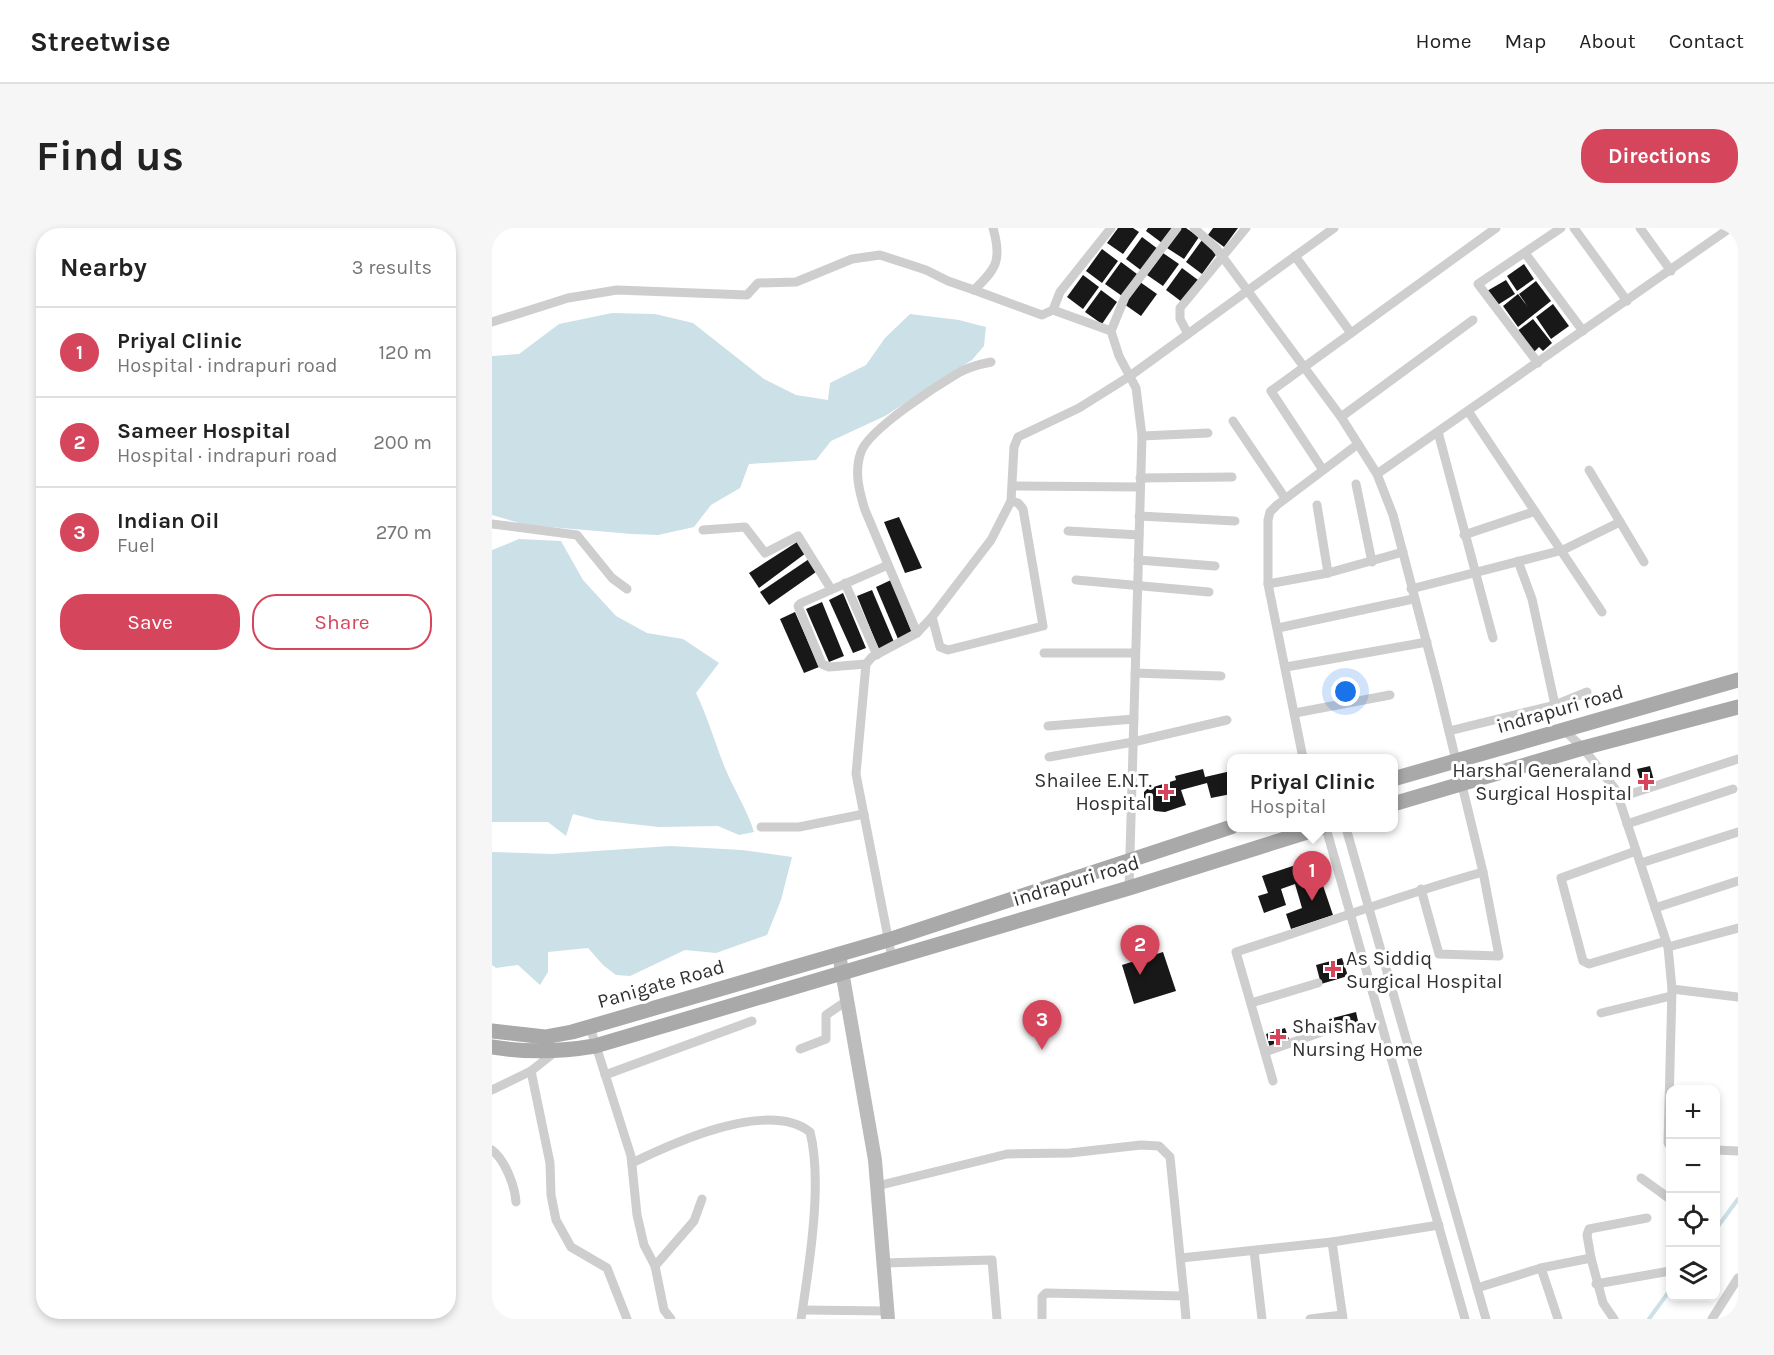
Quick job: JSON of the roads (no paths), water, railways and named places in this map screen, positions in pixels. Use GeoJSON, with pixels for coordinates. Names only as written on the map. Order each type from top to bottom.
{"type":"FeatureCollection","features":[{"type":"Feature","properties":{"kind":"main road","name":"indrapuri road"},"geometry":{"type":"LineString","coordinates":[[1398,778],[1738,680]]}},
{"type":"Feature","properties":{"kind":"main road"},"geometry":{"type":"LineString","coordinates":[[1398,802],[1583,748],[1738,707]]}},
{"type":"Feature","properties":{"kind":"main road","name":"indrapuri road"},"geometry":{"type":"LineString","coordinates":[[839,954],[1227,828]]}},
{"type":"Feature","properties":{"kind":"main road","name":"indrapuri road"},"geometry":{"type":"LineString","coordinates":[[843,973],[1307,832]]}},
{"type":"Feature","properties":{"kind":"main road","name":"Panigate Road"},"geometry":{"type":"LineString","coordinates":[[492,1031],[545,1037],[590,1027],[839,954]]}},
{"type":"Feature","properties":{"kind":"main road","name":"Panigate Road"},"geometry":{"type":"LineString","coordinates":[[492,1047],[522,1052],[561,1051],[595,1046],[843,973]]}},
{"type":"Feature","properties":{"kind":"street"},"geometry":{"type":"LineString","coordinates":[[974,290],[994,271],[998,261],[993,228]]}},
{"type":"Feature","properties":{"kind":"street"},"geometry":{"type":"LineString","coordinates":[[492,322],[568,298],[617,290],[747,295],[758,283],[795,282],[852,259],[869,255],[880,255],[926,270],[948,281],[1042,315],[1053,310],[1060,292],[1111,228]]}},
{"type":"Feature","properties":{"kind":"street"},"geometry":{"type":"LineString","coordinates":[[1129,888],[1142,436],[1139,399],[1119,356],[1111,331],[1125,297],[1177,228]]}},
{"type":"Feature","properties":{"kind":"street"},"geometry":{"type":"LineString","coordinates":[[1194,228],[1216,248],[1341,417],[1377,474],[1403,552],[1413,599],[1427,642],[1483,872],[1500,954],[1496,957],[1439,954],[1422,889]]}},
{"type":"Feature","properties":{"kind":"street"},"geometry":{"type":"LineString","coordinates":[[1188,334],[1180,319],[1180,308],[1246,228]]}},
{"type":"Feature","properties":{"kind":"street"},"geometry":{"type":"LineString","coordinates":[[888,565],[798,606],[822,664],[829,667],[866,664],[877,655],[917,633],[932,617],[991,540],[1011,501],[1014,447],[1018,436],[1079,408],[1130,376],[1334,228]]}},
{"type":"Feature","properties":{"kind":"street"},"geometry":{"type":"LineString","coordinates":[[1538,363],[1478,284],[1561,228]]}},
{"type":"Feature","properties":{"kind":"street"},"geometry":{"type":"LineString","coordinates":[[1574,228],[1628,302]]}},
{"type":"Feature","properties":{"kind":"street"},"geometry":{"type":"LineString","coordinates":[[1640,228],[1671,271]]}},
{"type":"Feature","properties":{"kind":"street"},"geometry":{"type":"LineString","coordinates":[[1377,474],[1628,302],[1730,228]]}},
{"type":"Feature","properties":{"kind":"street"},"geometry":{"type":"LineString","coordinates":[[1323,470],[1272,395],[1274,388],[1494,229]]}},
{"type":"Feature","properties":{"kind":"street"},"geometry":{"type":"LineString","coordinates":[[1525,253],[1583,331]]}},
{"type":"Feature","properties":{"kind":"street"},"geometry":{"type":"LineString","coordinates":[[1295,256],[1351,333]]}},
{"type":"Feature","properties":{"kind":"street"},"geometry":{"type":"LineString","coordinates":[[1053,310],[1111,331]]}},
{"type":"Feature","properties":{"kind":"street"},"geometry":{"type":"LineString","coordinates":[[1341,417],[1473,320]]}},
{"type":"Feature","properties":{"kind":"street"},"geometry":{"type":"LineString","coordinates":[[917,633],[859,492],[858,463],[861,449],[872,434],[895,415],[962,371],[991,362]]}},
{"type":"Feature","properties":{"kind":"street"},"geometry":{"type":"LineString","coordinates":[[1468,411],[1533,512],[1563,550],[1602,612]]}},
{"type":"Feature","properties":{"kind":"street"},"geometry":{"type":"LineString","coordinates":[[1233,421],[1285,498]]}},
{"type":"Feature","properties":{"kind":"street"},"geometry":{"type":"LineString","coordinates":[[1438,432],[1493,638]]}},
{"type":"Feature","properties":{"kind":"street"},"geometry":{"type":"LineString","coordinates":[[1142,436],[1208,433]]}},
{"type":"Feature","properties":{"kind":"street"},"geometry":{"type":"LineString","coordinates":[[1302,754],[1268,584],[1268,520],[1270,512],[1285,498],[1358,444]]}},
{"type":"Feature","properties":{"kind":"street"},"geometry":{"type":"LineString","coordinates":[[1589,470],[1644,562]]}},
{"type":"Feature","properties":{"kind":"street"},"geometry":{"type":"LineString","coordinates":[[1013,486],[1140,483],[1232,477]]}},
{"type":"Feature","properties":{"kind":"street"},"geometry":{"type":"LineString","coordinates":[[1356,484],[1372,562]]}},
{"type":"Feature","properties":{"kind":"street"},"geometry":{"type":"LineString","coordinates":[[932,617],[940,647],[948,650],[1043,626],[1023,509],[1018,503],[1011,501]]}},
{"type":"Feature","properties":{"kind":"street"},"geometry":{"type":"LineString","coordinates":[[1317,505],[1328,573]]}},
{"type":"Feature","properties":{"kind":"street"},"geometry":{"type":"LineString","coordinates":[[1464,535],[1533,512]]}},
{"type":"Feature","properties":{"kind":"street"},"geometry":{"type":"LineString","coordinates":[[1139,516],[1235,521]]}},
{"type":"Feature","properties":{"kind":"street"},"geometry":{"type":"LineString","coordinates":[[1411,588],[1563,550],[1620,522]]}},
{"type":"Feature","properties":{"kind":"street"},"geometry":{"type":"LineString","coordinates":[[496,524],[577,535],[612,578],[627,589]]}},
{"type":"Feature","properties":{"kind":"street"},"geometry":{"type":"LineString","coordinates":[[703,530],[745,527],[765,553],[798,536],[831,589]]}},
{"type":"Feature","properties":{"kind":"street"},"geometry":{"type":"LineString","coordinates":[[1068,531],[1139,535]]}},
{"type":"Feature","properties":{"kind":"street"},"geometry":{"type":"LineString","coordinates":[[1268,584],[1328,573],[1403,552]]}},
{"type":"Feature","properties":{"kind":"street"},"geometry":{"type":"LineString","coordinates":[[1138,560],[1215,566]]}},
{"type":"Feature","properties":{"kind":"street"},"geometry":{"type":"LineString","coordinates":[[1518,561],[1532,599],[1555,705]]}},
{"type":"Feature","properties":{"kind":"street"},"geometry":{"type":"LineString","coordinates":[[1076,580],[1209,592]]}},
{"type":"Feature","properties":{"kind":"street"},"geometry":{"type":"LineString","coordinates":[[845,583],[877,655]]}},
{"type":"Feature","properties":{"kind":"street"},"geometry":{"type":"LineString","coordinates":[[1278,628],[1413,599]]}},
{"type":"Feature","properties":{"kind":"street"},"geometry":{"type":"LineString","coordinates":[[1286,667],[1427,642]]}},
{"type":"Feature","properties":{"kind":"street"},"geometry":{"type":"LineString","coordinates":[[1044,653],[1135,653]]}},
{"type":"Feature","properties":{"kind":"street"},"geometry":{"type":"LineString","coordinates":[[866,664],[856,758],[858,788],[892,958]]}},
{"type":"Feature","properties":{"kind":"street"},"geometry":{"type":"LineString","coordinates":[[1134,673],[1221,676]]}},
{"type":"Feature","properties":{"kind":"street"},"geometry":{"type":"LineString","coordinates":[[1449,731],[1555,705],[1587,692]]}},
{"type":"Feature","properties":{"kind":"street"},"geometry":{"type":"LineString","coordinates":[[1295,713],[1390,695]]}},
{"type":"Feature","properties":{"kind":"street"},"geometry":{"type":"LineString","coordinates":[[1048,726],[1134,719]]}},
{"type":"Feature","properties":{"kind":"street"},"geometry":{"type":"LineString","coordinates":[[1049,757],[1133,742],[1227,720]]}},
{"type":"Feature","properties":{"kind":"street"},"geometry":{"type":"LineString","coordinates":[[1564,730],[1583,748],[1616,790],[1667,944],[1672,992],[1668,1139]]}},
{"type":"Feature","properties":{"kind":"street"},"geometry":{"type":"LineString","coordinates":[[1618,798],[1738,759]]}},
{"type":"Feature","properties":{"kind":"street"},"geometry":{"type":"LineString","coordinates":[[1627,824],[1733,789]]}},
{"type":"Feature","properties":{"kind":"street"},"geometry":{"type":"LineString","coordinates":[[761,827],[799,827],[864,814]]}},
{"type":"Feature","properties":{"kind":"street"},"geometry":{"type":"LineString","coordinates":[[1327,832],[1465,1319]]}},
{"type":"Feature","properties":{"kind":"street"},"geometry":{"type":"LineString","coordinates":[[1347,832],[1486,1319]]}},
{"type":"Feature","properties":{"kind":"street"},"geometry":{"type":"LineString","coordinates":[[1641,863],[1738,832]]}},
{"type":"Feature","properties":{"kind":"street"},"geometry":{"type":"LineString","coordinates":[[1636,851],[1562,878],[1583,962],[1589,964],[1738,928]]}},
{"type":"Feature","properties":{"kind":"street"},"geometry":{"type":"LineString","coordinates":[[1274,1082],[1236,952],[1350,916],[1368,906],[1483,872]]}},
{"type":"Feature","properties":{"kind":"street"},"geometry":{"type":"LineString","coordinates":[[1655,908],[1738,881]]}},
{"type":"Feature","properties":{"kind":"street"},"geometry":{"type":"LineString","coordinates":[[632,1163],[696,1136],[750,1122],[791,1122],[810,1132],[813,1168],[812,1229],[802,1315],[887,1315],[877,1186],[839,954]]}},
{"type":"Feature","properties":{"kind":"street"},"geometry":{"type":"LineString","coordinates":[[1251,1004],[1318,983]]}},
{"type":"Feature","properties":{"kind":"street"},"geometry":{"type":"LineString","coordinates":[[1601,1013],[1672,992],[1738,997]]}},
{"type":"Feature","properties":{"kind":"street"},"geometry":{"type":"LineString","coordinates":[[800,1049],[826,1040],[826,1015],[848,1000]]}},
{"type":"Feature","properties":{"kind":"street"},"geometry":{"type":"LineString","coordinates":[[605,1075],[752,1021]]}},
{"type":"Feature","properties":{"kind":"street"},"geometry":{"type":"LineString","coordinates":[[590,1027],[632,1163],[637,1215],[644,1245],[655,1266],[664,1310],[670,1319]]}},
{"type":"Feature","properties":{"kind":"street"},"geometry":{"type":"LineString","coordinates":[[1265,1052],[1330,1029]]}},
{"type":"Feature","properties":{"kind":"street"},"geometry":{"type":"LineString","coordinates":[[492,1090],[531,1071],[561,1051]]}},
{"type":"Feature","properties":{"kind":"street"},"geometry":{"type":"LineString","coordinates":[[531,1071],[550,1163],[551,1195],[556,1220],[571,1247],[607,1268],[627,1319]]}},
{"type":"Feature","properties":{"kind":"street"},"geometry":{"type":"LineString","coordinates":[[877,1186],[1007,1154],[1070,1153],[1141,1145],[1159,1146],[1170,1157],[1186,1319]]}},
{"type":"Feature","properties":{"kind":"street"},"geometry":{"type":"LineString","coordinates":[[492,1150],[511,1181],[516,1202]]}},
{"type":"Feature","properties":{"kind":"street"},"geometry":{"type":"LineString","coordinates":[[1720,1150],[1738,1151]]}},
{"type":"Feature","properties":{"kind":"street"},"geometry":{"type":"LineString","coordinates":[[1641,1178],[1666,1196]]}},
{"type":"Feature","properties":{"kind":"street"},"geometry":{"type":"LineString","coordinates":[[655,1266],[693,1221],[702,1199]]}},
{"type":"Feature","properties":{"kind":"street"},"geometry":{"type":"LineString","coordinates":[[1614,1319],[1603,1303],[1596,1284],[1587,1235],[1589,1229],[1647,1218]]}},
{"type":"Feature","properties":{"kind":"street"},"geometry":{"type":"LineString","coordinates":[[1181,1258],[1332,1242],[1439,1225]]}},
{"type":"Feature","properties":{"kind":"street"},"geometry":{"type":"LineString","coordinates":[[1310,1319],[1342,1317],[1332,1242]]}},
{"type":"Feature","properties":{"kind":"street"},"geometry":{"type":"LineString","coordinates":[[1254,1251],[1262,1319]]}},
{"type":"Feature","properties":{"kind":"street"},"geometry":{"type":"LineString","coordinates":[[1477,1288],[1541,1268],[1591,1258]]}},
{"type":"Feature","properties":{"kind":"street"},"geometry":{"type":"LineString","coordinates":[[884,1263],[992,1260],[996,1319]]}},
{"type":"Feature","properties":{"kind":"street"},"geometry":{"type":"LineString","coordinates":[[1541,1268],[1558,1319]]}},
{"type":"Feature","properties":{"kind":"street"},"geometry":{"type":"LineString","coordinates":[[1596,1284],[1666,1272]]}},
{"type":"Feature","properties":{"kind":"street"},"geometry":{"type":"LineString","coordinates":[[1712,1319],[1738,1278]]}},
{"type":"Feature","properties":{"kind":"street"},"geometry":{"type":"LineString","coordinates":[[1042,1319],[1042,1297],[1046,1293],[1184,1296]]}},
{"type":"Feature","properties":{"kind":"waterway"},"geometry":{"type":"LineString","coordinates":[[1720,1224],[1738,1199]]}},
{"type":"Feature","properties":{"kind":"waterway"},"geometry":{"type":"LineString","coordinates":[[1649,1319],[1666,1296]]}},
{"type":"Feature","properties":{"kind":"place","name":"Harshal Generaland Surgical Hospital"},"geometry":{"type":"Point","coordinates":[1646,782]}},
{"type":"Feature","properties":{"kind":"place","name":"Shailee E.N.T. Hospital"},"geometry":{"type":"Point","coordinates":[1166,792]}},
{"type":"Feature","properties":{"kind":"place","name":"Priyal Clinic"},"geometry":{"type":"Point","coordinates":[1312,901]}},
{"type":"Feature","properties":{"kind":"place","name":"As Siddiq Surgical Hospital"},"geometry":{"type":"Point","coordinates":[1333,969]}},
{"type":"Feature","properties":{"kind":"place","name":"Sameer Hospital"},"geometry":{"type":"Point","coordinates":[1140,975]}},
{"type":"Feature","properties":{"kind":"place","name":"Shaishav Nursing Home"},"geometry":{"type":"Point","coordinates":[1278,1037]}},
{"type":"Feature","properties":{"kind":"place","name":"Indian Oil"},"geometry":{"type":"Point","coordinates":[1042,1050]}}]}
